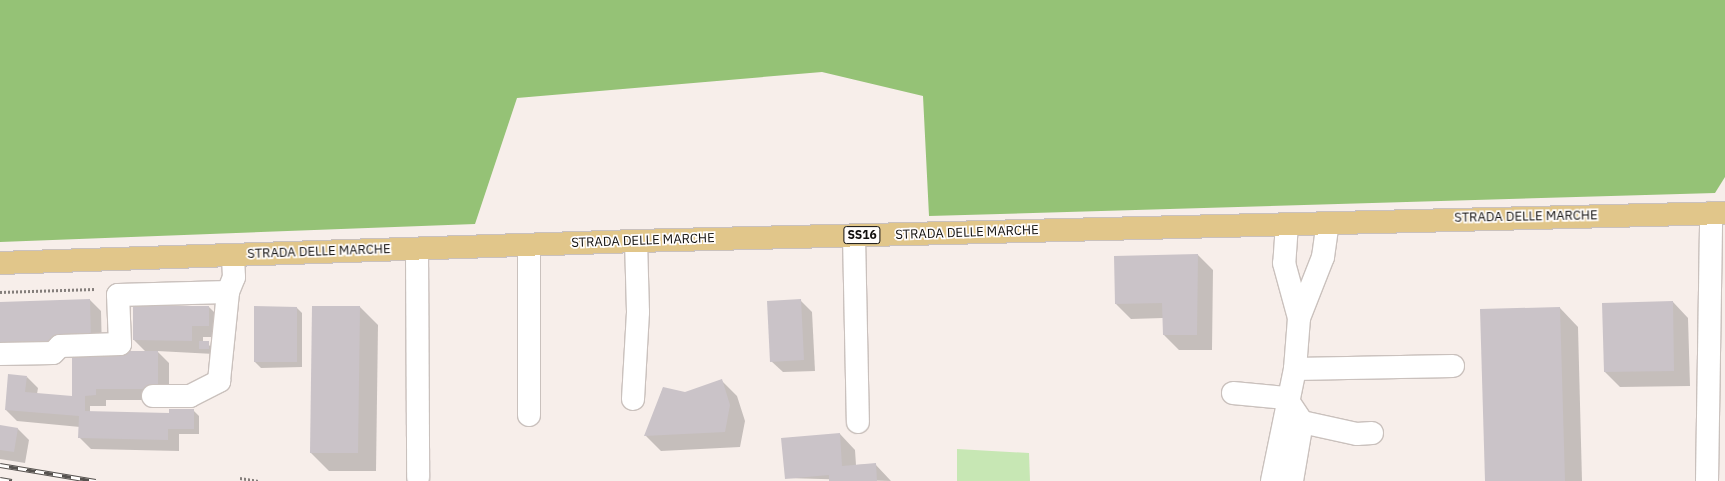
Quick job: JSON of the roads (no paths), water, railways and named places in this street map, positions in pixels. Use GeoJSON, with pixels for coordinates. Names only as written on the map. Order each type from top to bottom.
{"type":"FeatureCollection","features":[{"type":"Feature","properties":{"kind":"main road","name":"STRADA DELLE MARCHE"},"geometry":{"type":"LineString","coordinates":[[0,262],[636,241],[1718,213]]}},
{"type":"Feature","properties":{"kind":"street"},"geometry":{"type":"LineString","coordinates":[[1707,481],[1718,213]]}},
{"type":"Feature","properties":{"kind":"street"},"geometry":{"type":"LineString","coordinates":[[1272,481],[1286,398],[1295,370],[1299,318],[1324,257],[1328,223]]}},
{"type":"Feature","properties":{"kind":"street"},"geometry":{"type":"LineString","coordinates":[[1287,224],[1284,263],[1299,318]]}},
{"type":"Feature","properties":{"kind":"street"},"geometry":{"type":"LineString","coordinates":[[854,236],[858,422]]}},
{"type":"Feature","properties":{"kind":"street"},"geometry":{"type":"LineString","coordinates":[[633,399],[638,312],[636,241]]}},
{"type":"Feature","properties":{"kind":"street"},"geometry":{"type":"LineString","coordinates":[[529,245],[529,415]]}},
{"type":"Feature","properties":{"kind":"street"},"geometry":{"type":"LineString","coordinates":[[417,249],[418,477]]}},
{"type":"Feature","properties":{"kind":"street"},"geometry":{"type":"LineString","coordinates":[[153,396],[190,396],[219,381],[228,292],[234,277],[233,255]]}},
{"type":"Feature","properties":{"kind":"street"},"geometry":{"type":"LineString","coordinates":[[0,354],[54,353],[60,346],[120,344],[118,295],[228,292]]}},
{"type":"Feature","properties":{"kind":"street"},"geometry":{"type":"LineString","coordinates":[[1295,370],[1453,366]]}},
{"type":"Feature","properties":{"kind":"street"},"geometry":{"type":"LineString","coordinates":[[1233,393],[1286,398]]}},
{"type":"Feature","properties":{"kind":"street"},"geometry":{"type":"LineString","coordinates":[[1286,398],[1302,422],[1292,481]]}},
{"type":"Feature","properties":{"kind":"street"},"geometry":{"type":"LineString","coordinates":[[1302,422],[1356,434],[1372,433]]}},
{"type":"Feature","properties":{"kind":"railway"},"geometry":{"type":"LineString","coordinates":[[0,465],[96,481]]}},
{"type":"Feature","properties":{"kind":"railway"},"geometry":{"type":"LineString","coordinates":[[0,479],[12,481]]}}]}
